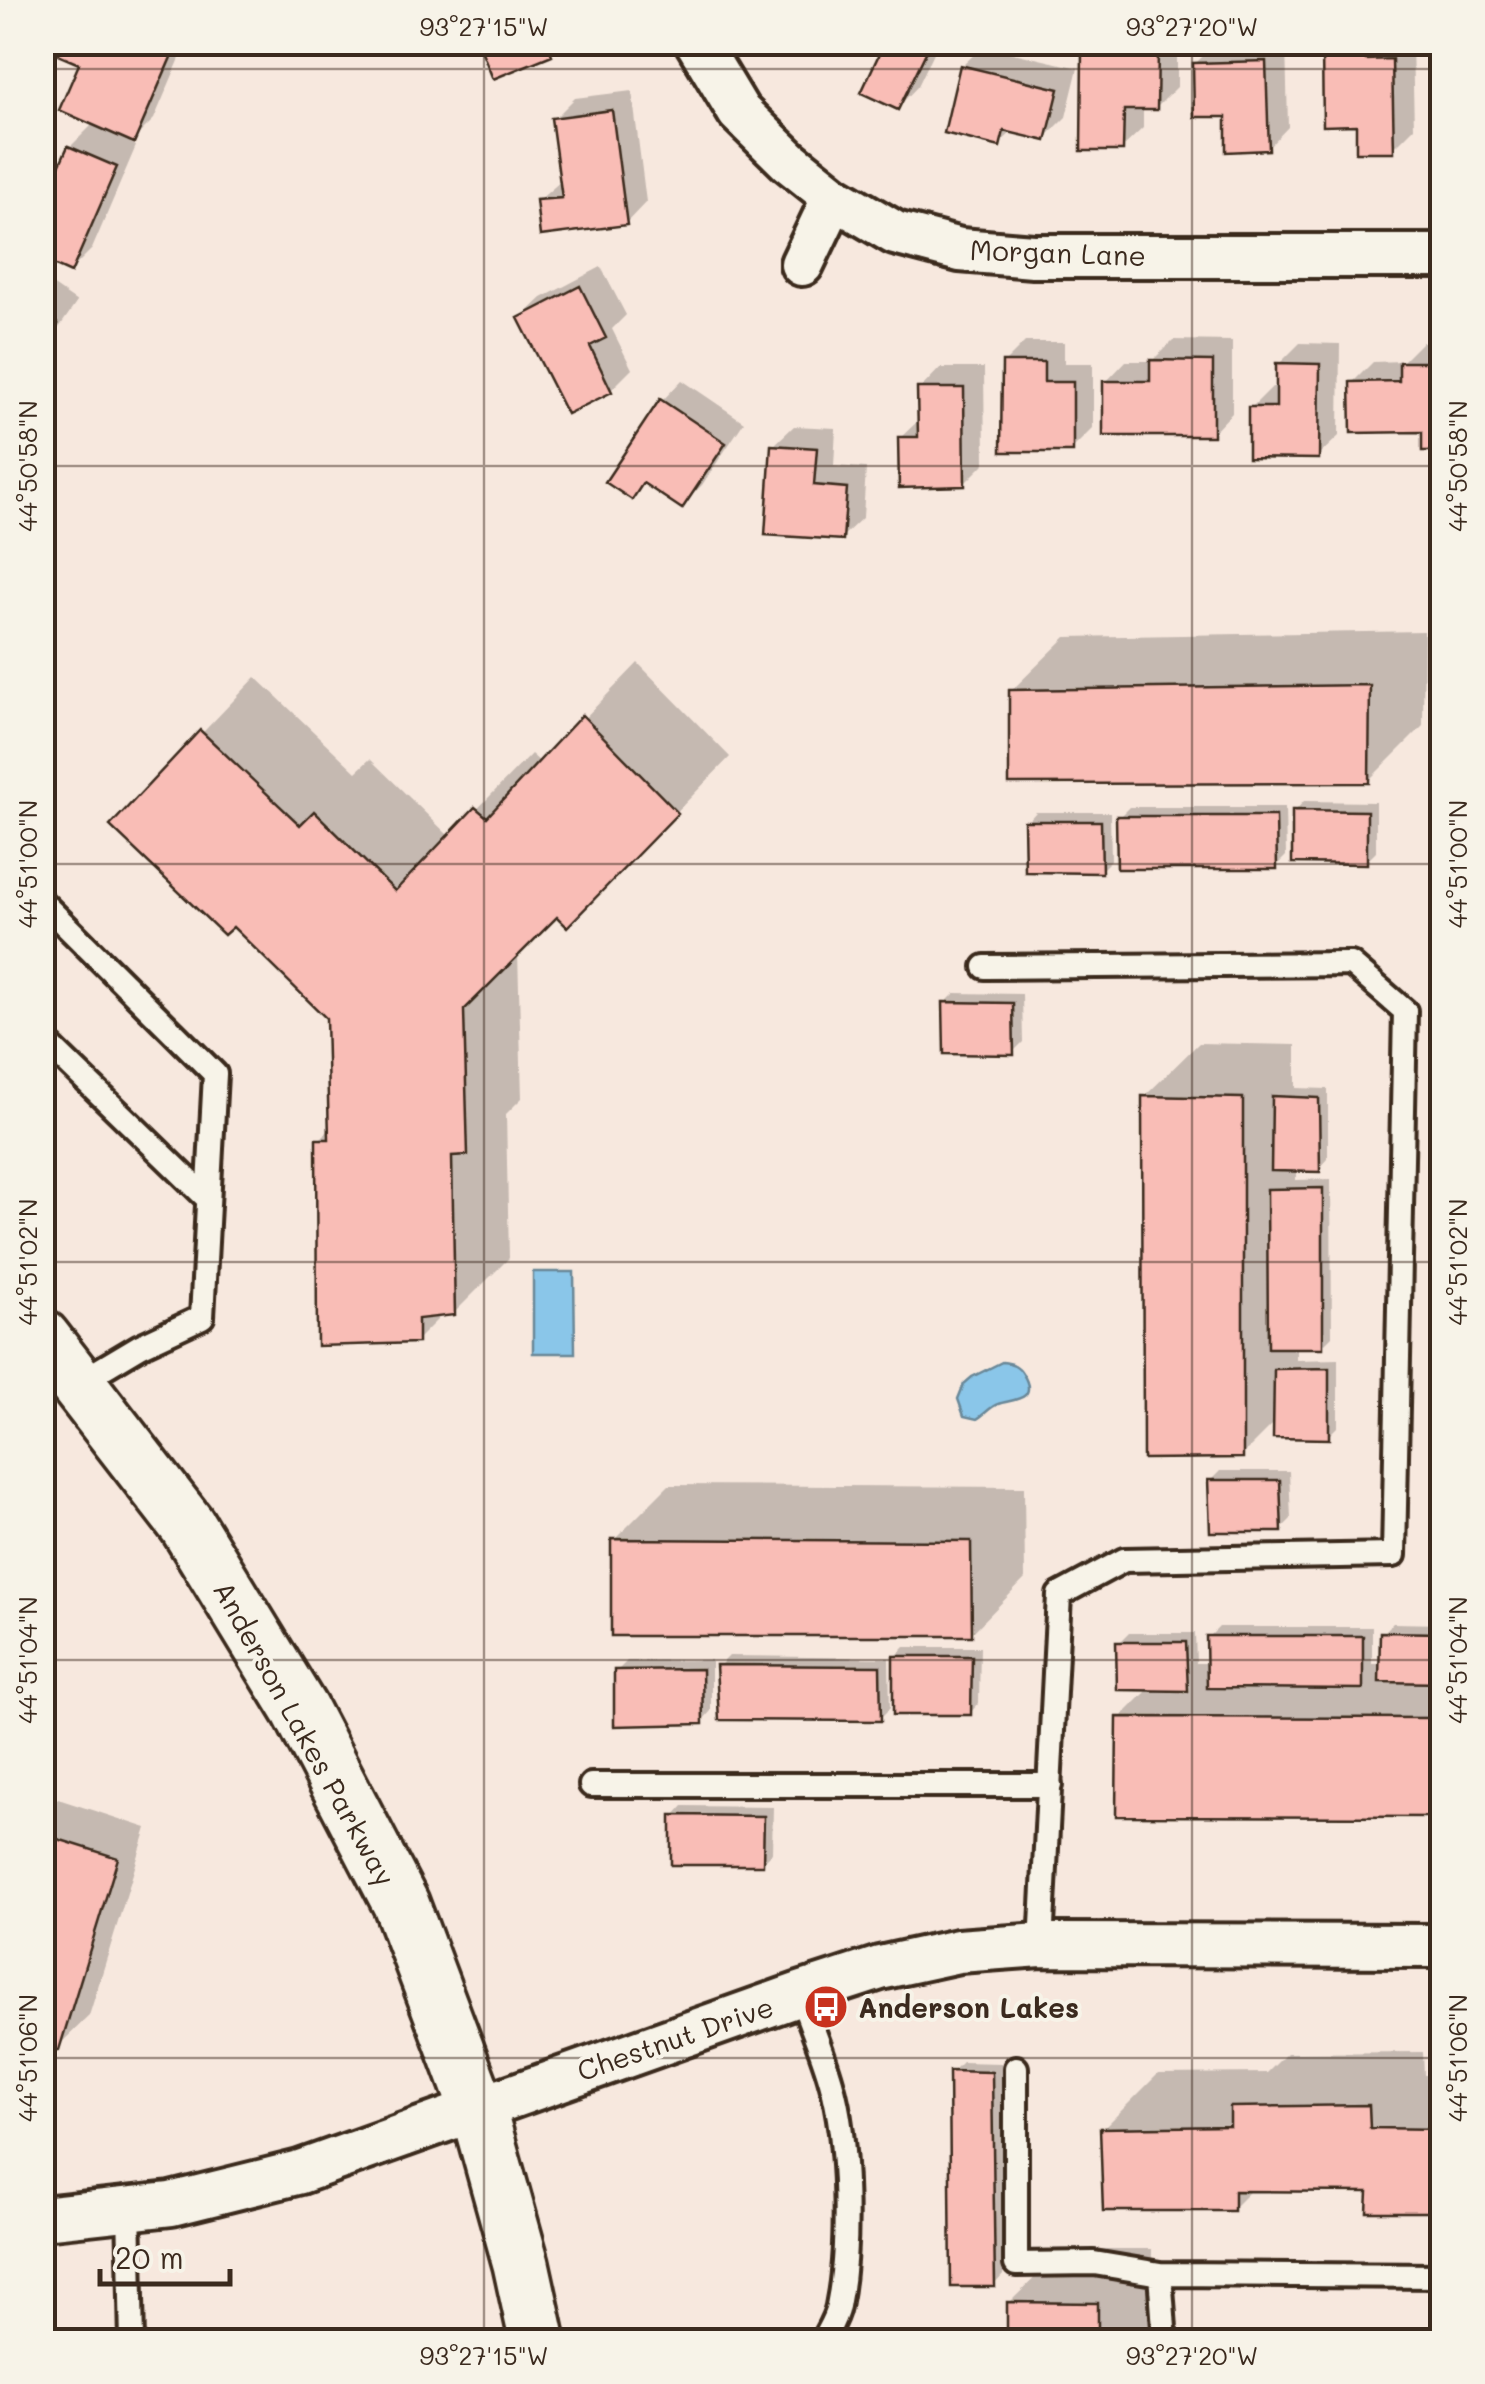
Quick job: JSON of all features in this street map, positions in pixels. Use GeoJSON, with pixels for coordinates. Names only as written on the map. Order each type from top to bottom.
{"type":"FeatureCollection","features":[{"type":"Feature","properties":{"kind":"street","name":"Morgan Lane"},"geometry":{"type":"LineString","coordinates":[[698,42],[739,112],[789,161],[834,197],[895,233],[960,250],[1033,256],[1442,256]]}},
{"type":"Feature","properties":{"kind":"street"},"geometry":{"type":"LineString","coordinates":[[802,264],[834,197]]}},
{"type":"Feature","properties":{"kind":"street","name":"Anderson Lakes Parkway"},"geometry":{"type":"LineString","coordinates":[[42,1338],[187,1524],[300,1710],[400,1904],[478,2109],[538,2342]]}},
{"type":"Feature","properties":{"kind":"street","name":"Chestnut Drive"},"geometry":{"type":"LineString","coordinates":[[42,2218],[171,2204],[300,2172],[800,1994],[880,1968],[958,1952],[1042,1945],[1442,1946]]}},
{"type":"Feature","properties":{"kind":"lane"},"geometry":{"type":"LineString","coordinates":[[42,902],[214,1074],[202,1317],[140,1346],[78,1383]]}},
{"type":"Feature","properties":{"kind":"lane"},"geometry":{"type":"LineString","coordinates":[[985,967],[1351,964],[1405,1011],[1394,1555],[1124,1560],[1059,1595],[1042,1945]]}},
{"type":"Feature","properties":{"kind":"lane"},"geometry":{"type":"LineString","coordinates":[[42,1038],[207,1198]]}},
{"type":"Feature","properties":{"kind":"lane"},"geometry":{"type":"LineString","coordinates":[[590,1784],[1050,1784]]}},
{"type":"Feature","properties":{"kind":"lane"},"geometry":{"type":"LineString","coordinates":[[800,1994],[832,2083],[839,2118],[844,2196],[844,2256],[838,2310],[822,2342]]}},
{"type":"Feature","properties":{"kind":"lane"},"geometry":{"type":"LineString","coordinates":[[1016,2068],[1016,2264],[1094,2263],[1160,2274],[1442,2276]]}},
{"type":"Feature","properties":{"kind":"lane"},"geometry":{"type":"LineString","coordinates":[[129,2208],[132,2342]]}},
{"type":"Feature","properties":{"kind":"lane"},"geometry":{"type":"LineString","coordinates":[[1160,2274],[1165,2342]]}},
{"type":"Feature","properties":{"kind":"water"},"geometry":{"type":"Polygon","coordinates":[[[533,1272],[574,1272],[575,1353],[533,1353],[533,1272]]]}},
{"type":"Feature","properties":{"kind":"water"},"geometry":{"type":"Polygon","coordinates":[[[1002,1362],[1021,1371],[1027,1383],[1026,1394],[995,1405],[977,1419],[964,1416],[958,1399],[964,1384],[1002,1362]]]}},
{"type":"Feature","properties":{"kind":"building"},"geometry":{"type":"Polygon","coordinates":[[[63,42],[163,42],[175,48],[134,143],[59,110],[79,64],[58,55],[63,42]]]}},
{"type":"Feature","properties":{"kind":"building"},"geometry":{"type":"Polygon","coordinates":[[[478,42],[547,42],[552,55],[493,79],[478,42]]]}},
{"type":"Feature","properties":{"kind":"building"},"geometry":{"type":"Polygon","coordinates":[[[860,42],[931,42],[898,110],[861,93],[880,52],[860,42]]]}},
{"type":"Feature","properties":{"kind":"building"},"geometry":{"type":"Polygon","coordinates":[[[1366,48],[1366,60],[1392,59],[1394,152],[1356,152],[1356,125],[1323,126],[1322,49],[1366,48]]]}},
{"type":"Feature","properties":{"kind":"building"},"geometry":{"type":"Polygon","coordinates":[[[1082,49],[1158,50],[1157,110],[1124,110],[1123,151],[1081,151],[1082,49]]]}},
{"type":"Feature","properties":{"kind":"building"},"geometry":{"type":"Polygon","coordinates":[[[1266,61],[1269,150],[1226,152],[1226,117],[1194,117],[1193,63],[1266,61]]]}},
{"type":"Feature","properties":{"kind":"building"},"geometry":{"type":"Polygon","coordinates":[[[960,65],[1059,89],[1046,141],[1004,131],[1000,147],[944,133],[960,65]]]}},
{"type":"Feature","properties":{"kind":"building"},"geometry":{"type":"Polygon","coordinates":[[[612,110],[627,225],[540,236],[536,200],[562,198],[551,118],[612,110]]]}},
{"type":"Feature","properties":{"kind":"building"},"geometry":{"type":"Polygon","coordinates":[[[68,146],[117,167],[71,273],[42,260],[42,194],[46,195],[68,146]]]}},
{"type":"Feature","properties":{"kind":"building"},"geometry":{"type":"Polygon","coordinates":[[[580,286],[606,338],[590,346],[612,392],[567,414],[518,318],[580,286]]]}},
{"type":"Feature","properties":{"kind":"building"},"geometry":{"type":"Polygon","coordinates":[[[42,313],[58,324],[42,346],[42,313]]]}},
{"type":"Feature","properties":{"kind":"building"},"geometry":{"type":"Polygon","coordinates":[[[1150,360],[1213,361],[1213,436],[1103,436],[1103,381],[1150,381],[1150,360]]]}},
{"type":"Feature","properties":{"kind":"building"},"geometry":{"type":"Polygon","coordinates":[[[1002,362],[1044,362],[1044,382],[1073,382],[1073,452],[1001,452],[1002,362]]]}},
{"type":"Feature","properties":{"kind":"building"},"geometry":{"type":"Polygon","coordinates":[[[1399,362],[1442,362],[1442,451],[1422,451],[1422,432],[1351,433],[1350,382],[1399,381],[1399,362]]]}},
{"type":"Feature","properties":{"kind":"building"},"geometry":{"type":"Polygon","coordinates":[[[1276,363],[1320,364],[1319,459],[1248,458],[1248,407],[1276,407],[1276,363]]]}},
{"type":"Feature","properties":{"kind":"building"},"geometry":{"type":"Polygon","coordinates":[[[917,388],[964,388],[965,486],[899,488],[898,437],[918,437],[917,388]]]}},
{"type":"Feature","properties":{"kind":"building"},"geometry":{"type":"Polygon","coordinates":[[[660,399],[726,443],[682,509],[643,483],[632,500],[605,482],[660,399]]]}},
{"type":"Feature","properties":{"kind":"building"},"geometry":{"type":"Polygon","coordinates":[[[771,445],[817,448],[814,485],[847,488],[843,540],[765,535],[771,445]]]}},
{"type":"Feature","properties":{"kind":"building"},"geometry":{"type":"Polygon","coordinates":[[[1370,685],[1369,783],[1009,784],[1009,690],[1370,685]]]}},
{"type":"Feature","properties":{"kind":"building"},"geometry":{"type":"Polygon","coordinates":[[[582,715],[678,813],[567,927],[557,917],[464,1010],[468,1155],[452,1156],[455,1315],[418,1319],[418,1343],[317,1346],[316,1139],[329,1139],[326,1018],[233,927],[224,935],[110,826],[200,730],[300,825],[314,811],[395,891],[475,807],[487,817],[582,715]]]}},
{"type":"Feature","properties":{"kind":"building"},"geometry":{"type":"Polygon","coordinates":[[[1292,810],[1367,811],[1367,864],[1292,863],[1292,810]]]}},
{"type":"Feature","properties":{"kind":"building"},"geometry":{"type":"Polygon","coordinates":[[[1116,816],[1276,816],[1277,869],[1117,869],[1116,816]]]}},
{"type":"Feature","properties":{"kind":"building"},"geometry":{"type":"Polygon","coordinates":[[[1024,821],[1101,821],[1102,873],[1025,872],[1024,821]]]}},
{"type":"Feature","properties":{"kind":"building"},"geometry":{"type":"Polygon","coordinates":[[[943,1002],[1013,1003],[1014,1055],[944,1054],[943,1002]]]}},
{"type":"Feature","properties":{"kind":"building"},"geometry":{"type":"Polygon","coordinates":[[[1142,1096],[1243,1098],[1243,1458],[1143,1459],[1142,1096]]]}},
{"type":"Feature","properties":{"kind":"building"},"geometry":{"type":"Polygon","coordinates":[[[1272,1096],[1319,1098],[1320,1172],[1271,1171],[1272,1096]]]}},
{"type":"Feature","properties":{"kind":"building"},"geometry":{"type":"Polygon","coordinates":[[[1323,1188],[1323,1348],[1268,1348],[1267,1189],[1323,1188]]]}},
{"type":"Feature","properties":{"kind":"building"},"geometry":{"type":"Polygon","coordinates":[[[1329,1368],[1329,1439],[1273,1438],[1274,1369],[1329,1368]]]}},
{"type":"Feature","properties":{"kind":"building"},"geometry":{"type":"Polygon","coordinates":[[[1208,1480],[1280,1480],[1282,1532],[1210,1532],[1208,1480]]]}},
{"type":"Feature","properties":{"kind":"building"},"geometry":{"type":"Polygon","coordinates":[[[611,1539],[971,1541],[972,1636],[611,1636],[611,1539]]]}},
{"type":"Feature","properties":{"kind":"building"},"geometry":{"type":"Polygon","coordinates":[[[1380,1632],[1442,1633],[1442,1683],[1379,1682],[1380,1632]]]}},
{"type":"Feature","properties":{"kind":"building"},"geometry":{"type":"Polygon","coordinates":[[[1206,1636],[1363,1636],[1363,1689],[1207,1688],[1206,1636]]]}},
{"type":"Feature","properties":{"kind":"building"},"geometry":{"type":"Polygon","coordinates":[[[1116,1642],[1186,1642],[1188,1691],[1117,1690],[1116,1642]]]}},
{"type":"Feature","properties":{"kind":"building"},"geometry":{"type":"Polygon","coordinates":[[[893,1656],[972,1656],[971,1715],[893,1715],[893,1656]]]}},
{"type":"Feature","properties":{"kind":"building"},"geometry":{"type":"Polygon","coordinates":[[[716,1665],[880,1666],[881,1721],[719,1720],[716,1665]]]}},
{"type":"Feature","properties":{"kind":"building"},"geometry":{"type":"Polygon","coordinates":[[[702,1669],[703,1724],[614,1726],[614,1670],[702,1669]]]}},
{"type":"Feature","properties":{"kind":"building"},"geometry":{"type":"Polygon","coordinates":[[[1117,1717],[1442,1718],[1442,1817],[1116,1816],[1117,1717]]]}},
{"type":"Feature","properties":{"kind":"building"},"geometry":{"type":"Polygon","coordinates":[[[671,1815],[764,1816],[763,1865],[671,1865],[671,1815]]]}},
{"type":"Feature","properties":{"kind":"building"},"geometry":{"type":"Polygon","coordinates":[[[42,1834],[118,1858],[59,2050],[42,2053],[42,1834]]]}},
{"type":"Feature","properties":{"kind":"building"},"geometry":{"type":"Polygon","coordinates":[[[949,2071],[992,2072],[995,2287],[951,2287],[949,2071]]]}},
{"type":"Feature","properties":{"kind":"building"},"geometry":{"type":"Polygon","coordinates":[[[1369,2105],[1370,2128],[1442,2129],[1442,2212],[1367,2212],[1368,2192],[1234,2191],[1234,2211],[1103,2211],[1100,2128],[1230,2126],[1230,2107],[1369,2105]]]}},
{"type":"Feature","properties":{"kind":"building"},"geometry":{"type":"Polygon","coordinates":[[[1007,2302],[1098,2303],[1098,2342],[1007,2342],[1007,2302]]]}},
{"type":"Feature","properties":{"kind":"place","name":"Anderson Lakes"},"geometry":{"type":"Point","coordinates":[826,2007]}}]}
